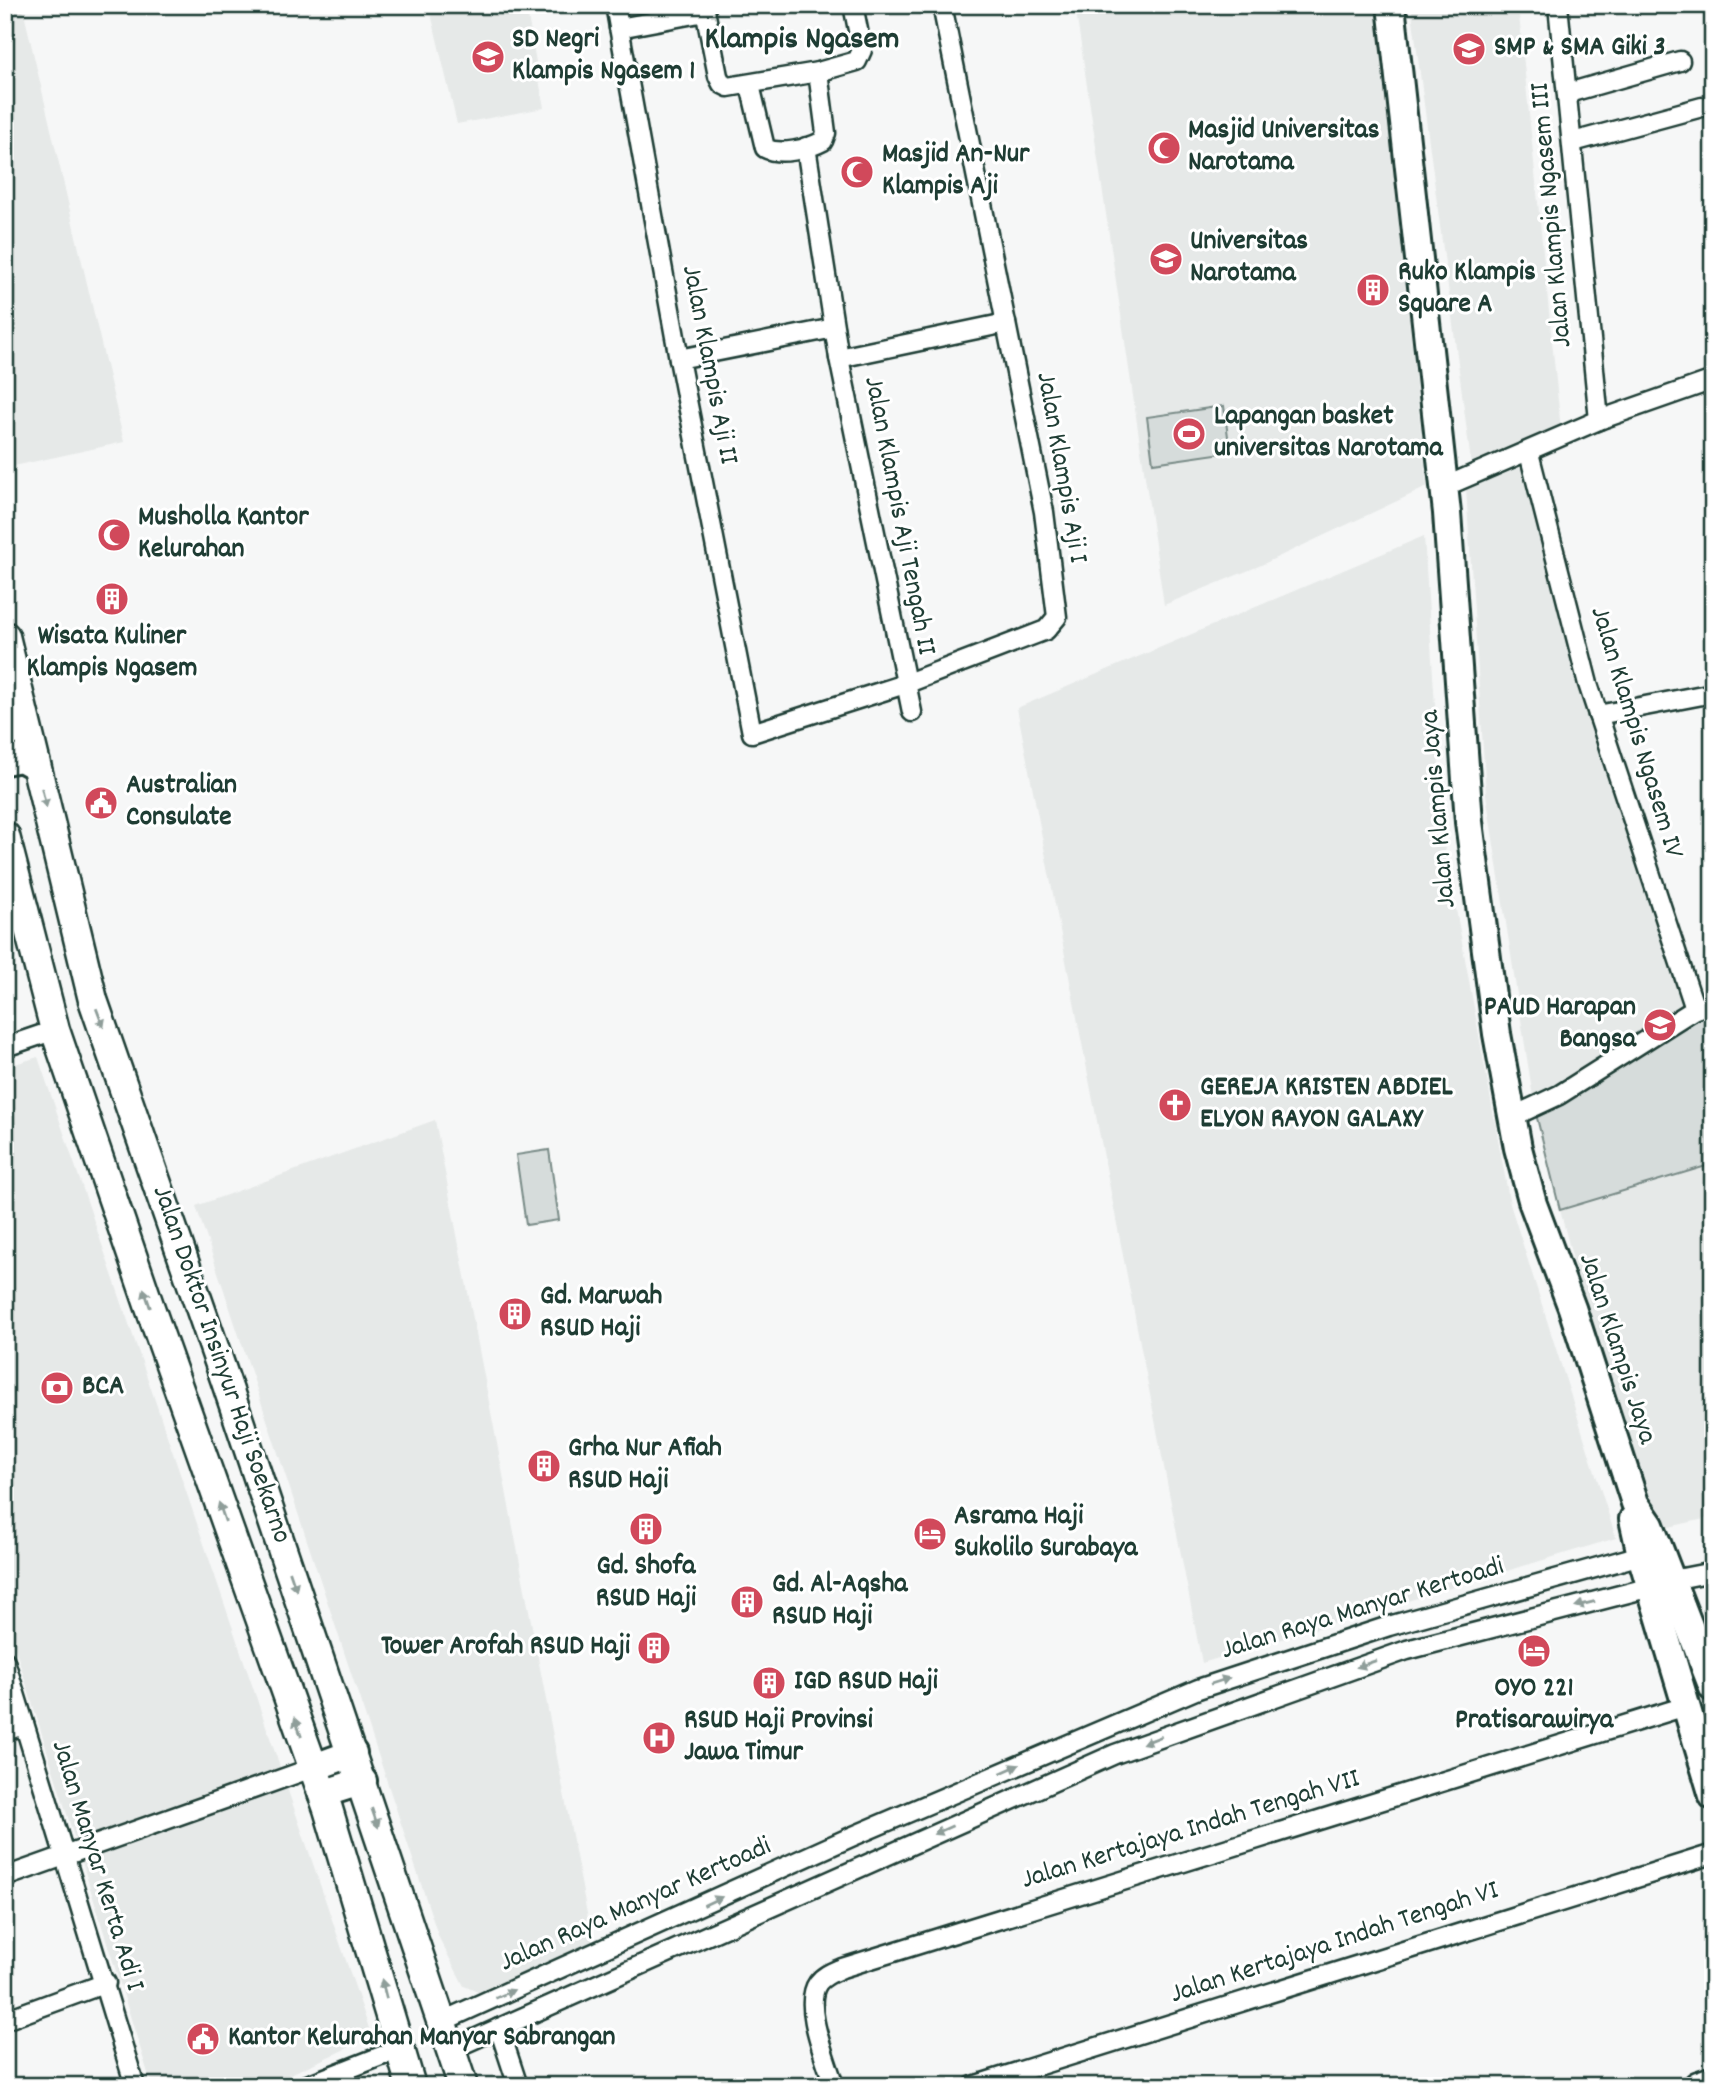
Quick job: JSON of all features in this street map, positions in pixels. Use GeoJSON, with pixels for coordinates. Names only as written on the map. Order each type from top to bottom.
{"type":"FeatureCollection","features":[{"type":"Feature","properties":{"kind":"main road","name":"Jalan Klampis Jaya"},"geometry":{"type":"LineString","coordinates":[[1391,5],[1444,487],[1469,822],[1512,1117],[1533,1203],[1594,1374],[1634,1503],[1650,1525],[1655,1571],[1677,1628]]}},
{"type":"Feature","properties":{"kind":"main road","name":"Jalan Doktor Insinyur Haji Soekarno"},"geometry":{"type":"LineString","coordinates":[[5,636],[15,729],[37,767],[93,1000],[363,1781],[463,2086]]}},
{"type":"Feature","properties":{"kind":"main road"},"geometry":{"type":"LineString","coordinates":[[5,761],[21,758],[37,767]]}},
{"type":"Feature","properties":{"kind":"main road","name":"Jalan Doktor Insinyur Haji Soekarno"},"geometry":{"type":"LineString","coordinates":[[5,836],[55,1030],[322,1794],[380,1974],[405,2072]]}},
{"type":"Feature","properties":{"kind":"main road"},"geometry":{"type":"LineString","coordinates":[[1677,1628],[1711,1675]]}},
{"type":"Feature","properties":{"kind":"main road"},"geometry":{"type":"LineString","coordinates":[[1677,1628],[1686,1706],[1713,1796]]}},
{"type":"Feature","properties":{"kind":"main road"},"geometry":{"type":"LineString","coordinates":[[312,1768],[353,1753]]}},
{"type":"Feature","properties":{"kind":"main road"},"geometry":{"type":"LineString","coordinates":[[322,1794],[363,1781]]}},
{"type":"Feature","properties":{"kind":"main road"},"geometry":{"type":"LineString","coordinates":[[1698,2086],[1713,2081]]}},
{"type":"Feature","properties":{"kind":"street","name":"Jalan Klampis Aji II"},"geometry":{"type":"LineString","coordinates":[[615,5],[679,359],[752,733]]}},
{"type":"Feature","properties":{"kind":"street"},"geometry":{"type":"LineString","coordinates":[[619,28],[705,9],[722,84],[729,87],[750,85],[849,65],[860,56],[862,50],[853,5]]}},
{"type":"Feature","properties":{"kind":"street","name":"Jalan Klampis Aji I"},"geometry":{"type":"LineString","coordinates":[[752,733],[905,684],[1046,629],[1057,617],[1044,512],[942,5]]}},
{"type":"Feature","properties":{"kind":"street","name":"Jalan Klampis Ngasem III"},"geometry":{"type":"LineString","coordinates":[[1558,5],[1599,421]]}},
{"type":"Feature","properties":{"kind":"street"},"geometry":{"type":"LineString","coordinates":[[1568,93],[1680,61]]}},
{"type":"Feature","properties":{"kind":"street"},"geometry":{"type":"LineString","coordinates":[[750,85],[765,148],[776,152],[806,147],[823,141],[825,132],[818,72]]}},
{"type":"Feature","properties":{"kind":"street"},"geometry":{"type":"LineString","coordinates":[[1573,142],[1702,107]]}},
{"type":"Feature","properties":{"kind":"street","name":"Jalan Klampis Aji Tengah II"},"geometry":{"type":"LineString","coordinates":[[806,147],[839,358],[912,712]]}},
{"type":"Feature","properties":{"kind":"street","name":"Jalan Klampis Aji Tengah II"},"geometry":{"type":"LineString","coordinates":[[839,358],[1006,323]]}},
{"type":"Feature","properties":{"kind":"street"},"geometry":{"type":"LineString","coordinates":[[679,359],[834,328]]}},
{"type":"Feature","properties":{"kind":"street"},"geometry":{"type":"LineString","coordinates":[[1444,487],[1599,421],[1713,380]]}},
{"type":"Feature","properties":{"kind":"street","name":"Jalan Klampis Ngasem IV"},"geometry":{"type":"LineString","coordinates":[[1529,453],[1598,715],[1695,1009]]}},
{"type":"Feature","properties":{"kind":"street"},"geometry":{"type":"LineString","coordinates":[[1598,715],[1713,693]]}},
{"type":"Feature","properties":{"kind":"street"},"geometry":{"type":"LineString","coordinates":[[1512,1117],[1559,1095],[1695,1009],[1713,1004]]}},
{"type":"Feature","properties":{"kind":"street"},"geometry":{"type":"LineString","coordinates":[[5,1047],[55,1030]]}},
{"type":"Feature","properties":{"kind":"street"},"geometry":{"type":"LineString","coordinates":[[1655,1571],[1713,1572]]}},
{"type":"Feature","properties":{"kind":"street","name":"Jalan Raya Manyar Kertoadi"},"geometry":{"type":"LineString","coordinates":[[447,2036],[499,2028],[797,1879],[855,1854],[934,1804],[1110,1741],[1655,1571]]}},
{"type":"Feature","properties":{"kind":"street","name":"Jalan Raya Manyar Kertoadi"},"geometry":{"type":"LineString","coordinates":[[447,2036],[1110,1741],[1198,1689],[1389,1626],[1655,1571]]}},
{"type":"Feature","properties":{"kind":"street","name":"Jalan Manyar Kerta Adi I"},"geometry":{"type":"LineString","coordinates":[[5,1661],[106,1983],[135,2086]]}},
{"type":"Feature","properties":{"kind":"street","name":"Jalan Kertajaya Indah Tengah VII"},"geometry":{"type":"LineString","coordinates":[[834,2086],[814,2021],[811,1999],[817,1984],[825,1975],[1686,1706]]}},
{"type":"Feature","properties":{"kind":"street"},"geometry":{"type":"LineString","coordinates":[[5,1731],[24,1725]]}},
{"type":"Feature","properties":{"kind":"street"},"geometry":{"type":"LineString","coordinates":[[5,1877],[312,1768]]}},
{"type":"Feature","properties":{"kind":"street","name":"Jalan Kertajaya Indah Tengah VI"},"geometry":{"type":"LineString","coordinates":[[973,2086],[1713,1854]]}},
{"type":"Feature","properties":{"kind":"street"},"geometry":{"type":"LineString","coordinates":[[5,2020],[106,1983]]}},
{"type":"Feature","properties":{"kind":"street"},"geometry":{"type":"LineString","coordinates":[[499,2028],[517,2086]]}},
{"type":"Feature","properties":{"kind":"street"},"geometry":{"type":"LineString","coordinates":[[305,2086],[405,2072]]}},
{"type":"Feature","properties":{"kind":"shaded area"},"geometry":{"type":"Polygon","coordinates":[[[5,5],[22,5],[124,442],[5,468],[5,5]]]}},
{"type":"Feature","properties":{"kind":"shaded area","name":"SD Negri Klampis Ngasem 1"},"geometry":{"type":"Polygon","coordinates":[[[429,5],[526,5],[544,108],[457,124],[429,5]]]}},
{"type":"Feature","properties":{"kind":"shaded area"},"geometry":{"type":"Polygon","coordinates":[[[1075,5],[1376,5],[1427,487],[1259,566],[1164,605],[1075,5]]]}},
{"type":"Feature","properties":{"kind":"shaded area"},"geometry":{"type":"Polygon","coordinates":[[[1411,5],[1518,5],[1561,430],[1471,462],[1411,5]]]}},
{"type":"Feature","properties":{"kind":"shaded area","name":"Lapangan basket universitas Narotama"},"geometry":{"type":"Polygon","coordinates":[[[1224,406],[1230,452],[1153,463],[1147,417],[1224,406]]]}},
{"type":"Feature","properties":{"kind":"shaded area"},"geometry":{"type":"Polygon","coordinates":[[[1524,466],[1689,1019],[1535,1110],[1486,794],[1466,489],[1524,466]]]}},
{"type":"Feature","properties":{"kind":"shaded area"},"geometry":{"type":"Polygon","coordinates":[[[1424,536],[1444,844],[1510,1204],[1616,1538],[1202,1663],[1017,708],[1424,536]]]}},
{"type":"Feature","properties":{"kind":"shaded area"},"geometry":{"type":"Polygon","coordinates":[[[1706,1017],[1713,1048],[1713,1164],[1560,1210],[1535,1110],[1689,1019],[1706,1017]]]}},
{"type":"Feature","properties":{"kind":"shaded area"},"geometry":{"type":"Polygon","coordinates":[[[38,1057],[372,2037],[264,2086],[152,2086],[5,1616],[5,1067],[38,1057]]]}},
{"type":"Feature","properties":{"kind":"shaded area"},"geometry":{"type":"Polygon","coordinates":[[[435,1120],[594,1950],[480,1993],[464,1986],[439,1938],[196,1206],[435,1120]]]}},
{"type":"Feature","properties":{"kind":"shaded area"},"geometry":{"type":"Polygon","coordinates":[[[549,1150],[559,1220],[526,1225],[516,1155],[549,1150]]]}},
{"type":"Feature","properties":{"kind":"shaded area"},"geometry":{"type":"Polygon","coordinates":[[[1713,1163],[1713,1517],[1660,1529],[1592,1333],[1560,1210],[1713,1163]]]}},
{"type":"Feature","properties":{"kind":"place","name":"SMP & SMA Giki 3"},"geometry":{"type":"Point","coordinates":[1469,49]}},
{"type":"Feature","properties":{"kind":"place","name":"SD Negri Klampis Ngasem 1"},"geometry":{"type":"Point","coordinates":[488,57]}},
{"type":"Feature","properties":{"kind":"place","name":"Masjid Universitas Narotama"},"geometry":{"type":"Point","coordinates":[1164,148]}},
{"type":"Feature","properties":{"kind":"place","name":"Masjid An-Nur Klampis Aji"},"geometry":{"type":"Point","coordinates":[857,172]}},
{"type":"Feature","properties":{"kind":"place","name":"Universitas Narotama"},"geometry":{"type":"Point","coordinates":[1166,259]}},
{"type":"Feature","properties":{"kind":"place","name":"Ruko Klampis Square A"},"geometry":{"type":"Point","coordinates":[1373,290]}},
{"type":"Feature","properties":{"kind":"place","name":"Lapangan basket universitas Narotama"},"geometry":{"type":"Point","coordinates":[1189,434]}},
{"type":"Feature","properties":{"kind":"place","name":"Musholla Kantor Kelurahan"},"geometry":{"type":"Point","coordinates":[114,535]}},
{"type":"Feature","properties":{"kind":"place","name":"Wisata Kuliner Klampis Ngasem"},"geometry":{"type":"Point","coordinates":[112,599]}},
{"type":"Feature","properties":{"kind":"place","name":"Australian Consulate"},"geometry":{"type":"Point","coordinates":[101,803]}},
{"type":"Feature","properties":{"kind":"place","name":"PAUD Harapan Bangsa"},"geometry":{"type":"Point","coordinates":[1660,1025]}},
{"type":"Feature","properties":{"kind":"place","name":"GEREJA KRISTEN ABDIEL ELYON RAYON GALAXY"},"geometry":{"type":"Point","coordinates":[1175,1105]}},
{"type":"Feature","properties":{"kind":"place","name":"Gd. Marwah RSUD Haji"},"geometry":{"type":"Point","coordinates":[515,1314]}},
{"type":"Feature","properties":{"kind":"place","name":"BCA"},"geometry":{"type":"Point","coordinates":[57,1388]}},
{"type":"Feature","properties":{"kind":"place","name":"Grha Nur Afiah RSUD Haji"},"geometry":{"type":"Point","coordinates":[544,1466]}},
{"type":"Feature","properties":{"kind":"place","name":"Gd. Shofa RSUD Haji"},"geometry":{"type":"Point","coordinates":[646,1529]}},
{"type":"Feature","properties":{"kind":"place","name":"Asrama Haji Sukolilo Surabaya"},"geometry":{"type":"Point","coordinates":[930,1534]}},
{"type":"Feature","properties":{"kind":"place","name":"Gd. Al-Aqsha RSUD Haji"},"geometry":{"type":"Point","coordinates":[747,1602]}},
{"type":"Feature","properties":{"kind":"place","name":"Tower Arofah RSUD Haji"},"geometry":{"type":"Point","coordinates":[654,1648]}},
{"type":"Feature","properties":{"kind":"place","name":"OYO 221 Pratisarawirya"},"geometry":{"type":"Point","coordinates":[1534,1651]}},
{"type":"Feature","properties":{"kind":"place","name":"IGD RSUD Haji"},"geometry":{"type":"Point","coordinates":[769,1683]}},
{"type":"Feature","properties":{"kind":"place","name":"RSUD Haji Provinsi Jawa Timur"},"geometry":{"type":"Point","coordinates":[659,1738]}},
{"type":"Feature","properties":{"kind":"place","name":"Kantor Kelurahan Manyar Sabrangan"},"geometry":{"type":"Point","coordinates":[203,2039]}},
{"type":"Feature","properties":{"kind":"district","name":"Klampis Ngasem"},"geometry":{"type":"Point","coordinates":[802,41]}}]}
